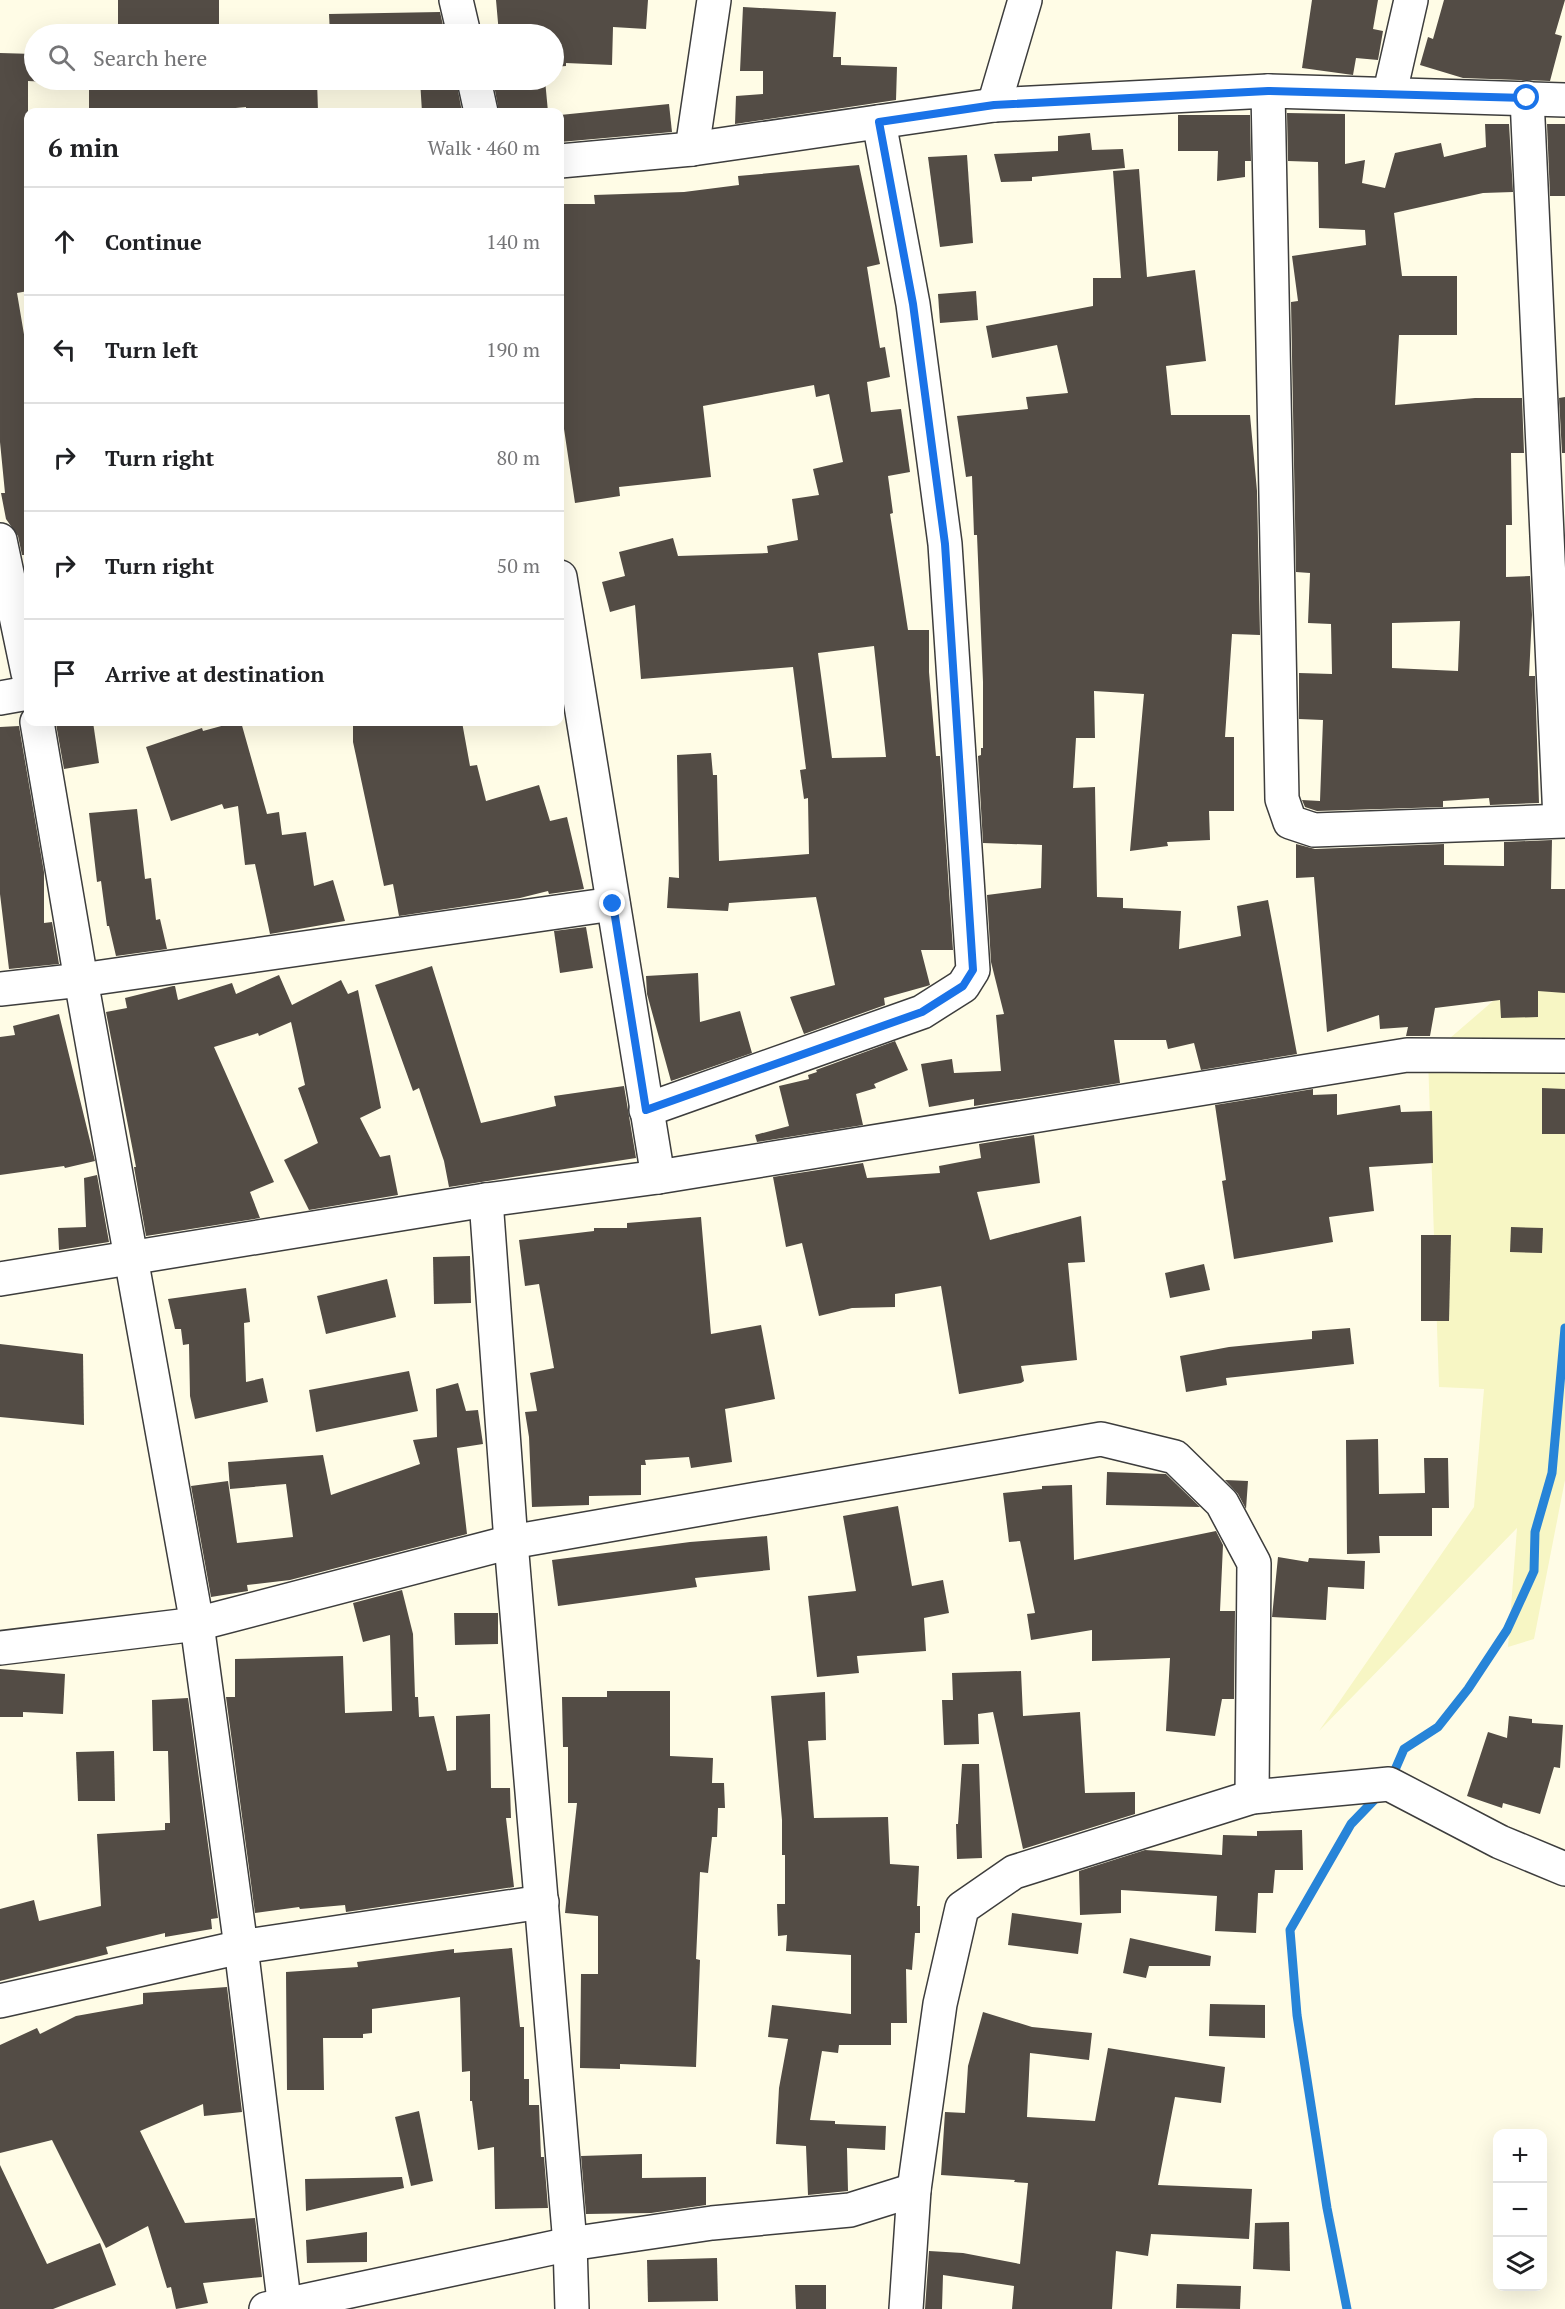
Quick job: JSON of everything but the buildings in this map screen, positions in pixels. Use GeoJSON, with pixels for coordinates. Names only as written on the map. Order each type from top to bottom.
{"type":"FeatureCollection","features":[{"type":"Feature","properties":{"kind":"street"},"geometry":{"type":"LineString","coordinates":[[456,0],[462,24]]}},
{"type":"Feature","properties":{"kind":"street"},"geometry":{"type":"LineString","coordinates":[[692,149],[714,0]]}},
{"type":"Feature","properties":{"kind":"street"},"geometry":{"type":"LineString","coordinates":[[994,105],[1025,0]]}},
{"type":"Feature","properties":{"kind":"street"},"geometry":{"type":"LineString","coordinates":[[1390,92],[1411,0]]}},
{"type":"Feature","properties":{"kind":"street"},"geometry":{"type":"LineString","coordinates":[[476,90],[480,108]]}},
{"type":"Feature","properties":{"kind":"street"},"geometry":{"type":"LineString","coordinates":[[564,161],[692,149],[994,105],[1268,91],[1390,92],[1565,99]]}},
{"type":"Feature","properties":{"kind":"street"},"geometry":{"type":"LineString","coordinates":[[1268,91],[1282,799],[1290,822],[1314,830],[1562,821],[1527,98]]}},
{"type":"Feature","properties":{"kind":"street"},"geometry":{"type":"LineString","coordinates":[[646,1110],[922,1012],[963,986],[973,970],[945,544],[913,304],[879,122]]}},
{"type":"Feature","properties":{"kind":"street"},"geometry":{"type":"LineString","coordinates":[[0,540],[24,654]]}},
{"type":"Feature","properties":{"kind":"street"},"geometry":{"type":"LineString","coordinates":[[564,602],[658,1177]]}},
{"type":"Feature","properties":{"kind":"street"},"geometry":{"type":"LineString","coordinates":[[0,698],[24,694]]}},
{"type":"Feature","properties":{"kind":"street"},"geometry":{"type":"LineString","coordinates":[[39,726],[81,980],[197,1624],[241,1947],[278,2308],[570,2244],[712,2223],[850,2210],[914,2190]]}},
{"type":"Feature","properties":{"kind":"street"},"geometry":{"type":"LineString","coordinates":[[0,989],[81,980],[613,904]]}},
{"type":"Feature","properties":{"kind":"street"},"geometry":{"type":"LineString","coordinates":[[0,1280],[486,1200],[658,1177],[1407,1055],[1565,1056]]}},
{"type":"Feature","properties":{"kind":"street"},"geometry":{"type":"LineString","coordinates":[[486,1200],[511,1542],[570,2244],[572,2309]]}},
{"type":"Feature","properties":{"kind":"street"},"geometry":{"type":"LineString","coordinates":[[0,1648],[197,1624],[511,1542],[1101,1439],[1175,1456],[1222,1503],[1254,1563],[1252,1797]]}},
{"type":"Feature","properties":{"kind":"street"},"geometry":{"type":"LineString","coordinates":[[906,2309],[914,2190],[940,2004],[962,1908],[1014,1872],[1252,1797],[1389,1784],[1500,1842],[1565,1869]]}},
{"type":"Feature","properties":{"kind":"street"},"geometry":{"type":"LineString","coordinates":[[0,2001],[241,1947],[542,1902]]}},
{"type":"Feature","properties":{"kind":"green space"},"geometry":{"type":"Polygon","coordinates":[[[1565,939],[1565,1480],[1534,1639],[1508,1647],[1517,1528],[1319,1731],[1474,1507],[1484,1389],[1439,1387],[1428,1057],[1565,939]]]}},
{"type":"Feature","properties":{"kind":"waterway"},"geometry":{"type":"LineString","coordinates":[[1391,1779],[1404,1749],[1438,1727],[1468,1689],[1507,1630],[1534,1571],[1535,1532],[1552,1473],[1565,1328]]}},
{"type":"Feature","properties":{"kind":"waterway"},"geometry":{"type":"LineString","coordinates":[[1347,2309],[1327,2208],[1297,2015],[1290,1930],[1351,1824],[1379,1795]]}},
{"type":"Feature","properties":{"kind":"route"},"geometry":{"type":"LineString","coordinates":[[613,904],[646,1110],[922,1012],[963,986],[973,970],[945,544],[913,304],[879,122],[994,105],[1268,91],[1390,92],[1527,98]]}}]}
